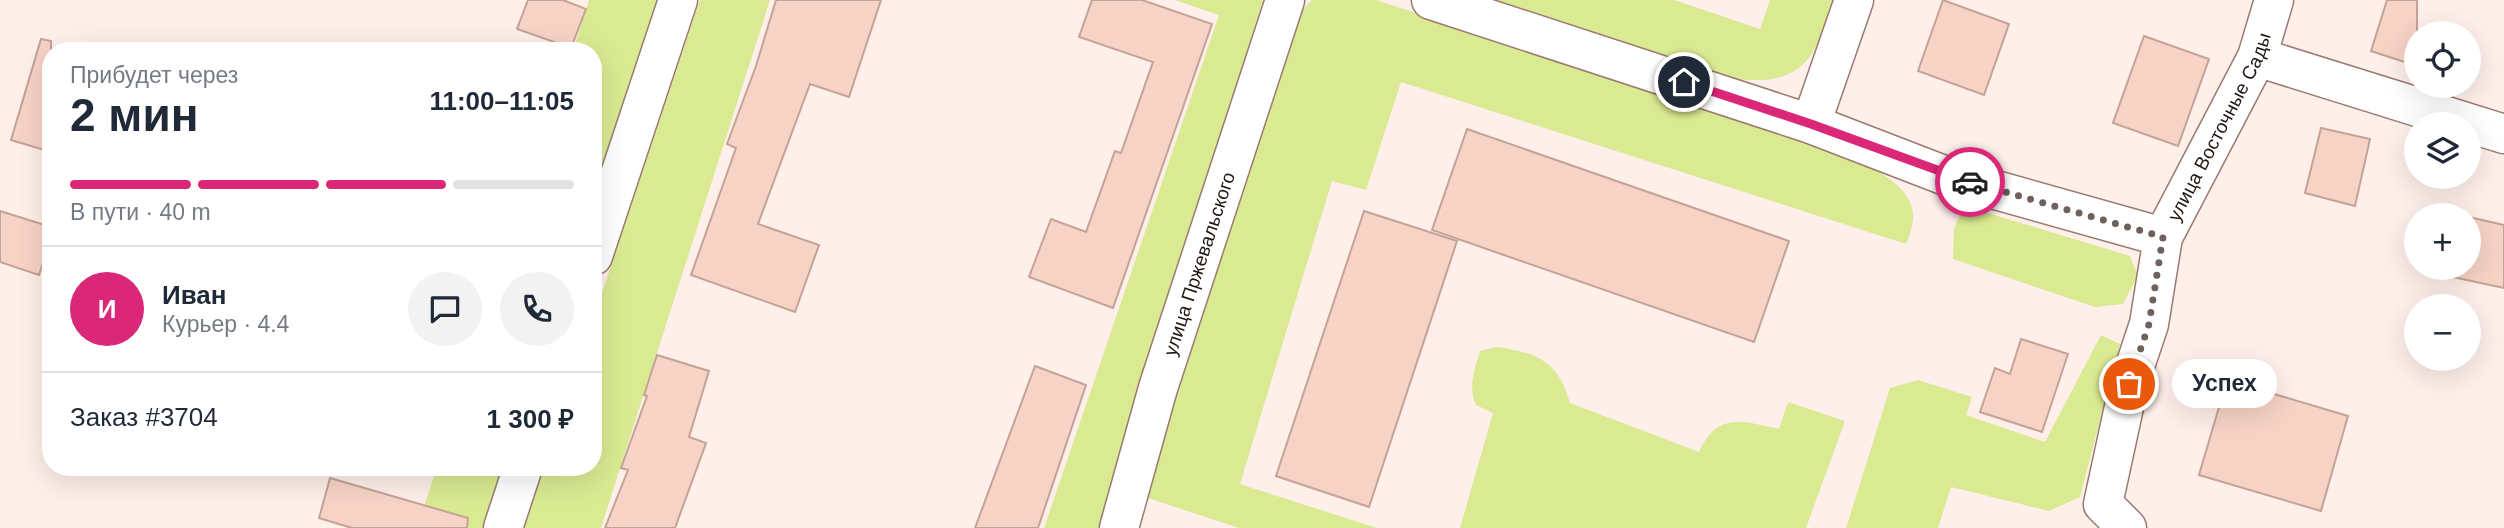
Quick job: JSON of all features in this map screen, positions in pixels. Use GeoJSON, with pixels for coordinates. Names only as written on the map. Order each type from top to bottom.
{"type":"FeatureCollection","features":[{"type":"Feature","properties":{"kind":"street"},"geometry":{"type":"LineString","coordinates":[[602,229],[678,0]]}},
{"type":"Feature","properties":{"kind":"street","name":"улица Пржевальского"},"geometry":{"type":"LineString","coordinates":[[1118,528],[1158,388],[1286,0]]}},
{"type":"Feature","properties":{"kind":"street"},"geometry":{"type":"LineString","coordinates":[[1431,0],[1811,124],[1946,176],[2163,237]]}},
{"type":"Feature","properties":{"kind":"street"},"geometry":{"type":"LineString","coordinates":[[1811,124],[1854,0]]}},
{"type":"Feature","properties":{"kind":"street","name":"улица Восточные Сады"},"geometry":{"type":"LineString","coordinates":[[2127,528],[2103,504],[2129,384],[2149,324],[2163,237],[2257,57],[2274,0]]}},
{"type":"Feature","properties":{"kind":"street"},"geometry":{"type":"LineString","coordinates":[[2257,57],[2504,134]]}},
{"type":"Feature","properties":{"kind":"street"},"geometry":{"type":"LineString","coordinates":[[503,528],[520,476]]}},
{"type":"Feature","properties":{"kind":"green space"},"geometry":{"type":"Polygon","coordinates":[[[589,0],[658,0],[602,166],[602,42],[576,42],[589,0]]]}},
{"type":"Feature","properties":{"kind":"green space"},"geometry":{"type":"Polygon","coordinates":[[[700,0],[770,0],[601,528],[524,528],[541,476],[602,476],[602,293],[700,0]]]}},
{"type":"Feature","properties":{"kind":"green space"},"geometry":{"type":"Polygon","coordinates":[[[1175,0],[1263,0],[1101,528],[1044,528],[1219,15],[1175,0]]]}},
{"type":"Feature","properties":{"kind":"green space"},"geometry":{"type":"Polygon","coordinates":[[[1312,0],[1376,0],[1840,153],[1887,177],[1909,199],[1913,216],[1906,244],[1401,82],[1366,190],[1332,181],[1240,484],[1377,528],[1239,528],[1145,497],[1289,24],[1312,0]]]}},
{"type":"Feature","properties":{"kind":"green space"},"geometry":{"type":"Polygon","coordinates":[[[1495,0],[1674,0],[1760,29],[1770,0],[1835,0],[1821,37],[1804,64],[1778,78],[1760,80],[1737,79],[1495,0]]]}},
{"type":"Feature","properties":{"kind":"green space"},"geometry":{"type":"Polygon","coordinates":[[[1965,206],[2130,256],[2138,276],[2123,304],[2095,307],[1953,259],[1954,228],[1965,206]]]}},
{"type":"Feature","properties":{"kind":"green space"},"geometry":{"type":"Polygon","coordinates":[[[2101,335],[2120,344],[2080,497],[2049,511],[1951,487],[1938,528],[1846,528],[1890,388],[1918,380],[1972,397],[1966,415],[2045,442],[2101,335]]]}},
{"type":"Feature","properties":{"kind":"green space"},"geometry":{"type":"Polygon","coordinates":[[[1497,347],[1535,356],[1552,368],[1559,377],[1570,403],[1699,452],[1714,430],[1732,422],[1779,429],[1788,402],[1845,421],[1806,528],[1460,528],[1493,413],[1476,405],[1472,392],[1474,372],[1480,351],[1497,347]]]}},
{"type":"Feature","properties":{"kind":"green space"},"geometry":{"type":"Polygon","coordinates":[[[434,476],[499,476],[482,528],[417,528],[434,476]]]}},
{"type":"Feature","properties":{"kind":"building"},"geometry":{"type":"Polygon","coordinates":[[[528,0],[563,0],[586,9],[573,42],[554,42],[517,29],[528,0]]]}},
{"type":"Feature","properties":{"kind":"building"},"geometry":{"type":"Polygon","coordinates":[[[776,0],[881,0],[849,97],[810,84],[758,224],[819,245],[795,312],[691,275],[736,148],[727,144],[756,66],[776,0]]]}},
{"type":"Feature","properties":{"kind":"building"},"geometry":{"type":"Polygon","coordinates":[[[1092,0],[1142,0],[1212,24],[1113,308],[1029,277],[1051,219],[1086,232],[1115,151],[1121,153],[1153,62],[1079,37],[1092,0]]]}},
{"type":"Feature","properties":{"kind":"building"},"geometry":{"type":"Polygon","coordinates":[[[1943,0],[2009,24],[1984,95],[1918,71],[1943,0]]]}},
{"type":"Feature","properties":{"kind":"building"},"geometry":{"type":"Polygon","coordinates":[[[2387,0],[2417,0],[2417,21],[2404,21],[2404,62],[2371,51],[2387,0]]]}},
{"type":"Feature","properties":{"kind":"building"},"geometry":{"type":"Polygon","coordinates":[[[2144,36],[2209,59],[2178,146],[2113,123],[2144,36]]]}},
{"type":"Feature","properties":{"kind":"building"},"geometry":{"type":"Polygon","coordinates":[[[41,39],[51,41],[42,42],[42,149],[11,140],[41,39]]]}},
{"type":"Feature","properties":{"kind":"building"},"geometry":{"type":"Polygon","coordinates":[[[2321,128],[2370,139],[2355,206],[2305,193],[2321,128]]]}},
{"type":"Feature","properties":{"kind":"building"},"geometry":{"type":"Polygon","coordinates":[[[1467,129],[1789,241],[1754,342],[1432,230],[1467,129]]]}},
{"type":"Feature","properties":{"kind":"building"},"geometry":{"type":"Polygon","coordinates":[[[0,211],[42,224],[42,266],[39,275],[0,262],[0,211]]]}},
{"type":"Feature","properties":{"kind":"building"},"geometry":{"type":"Polygon","coordinates":[[[1364,211],[1457,241],[1369,507],[1276,476],[1364,211]]]}},
{"type":"Feature","properties":{"kind":"building"},"geometry":{"type":"Polygon","coordinates":[[[2481,220],[2504,225],[2504,288],[2467,280],[2481,280],[2481,220]]]}},
{"type":"Feature","properties":{"kind":"building"},"geometry":{"type":"Polygon","coordinates":[[[2021,339],[2068,354],[2042,432],[1980,412],[1995,368],[2010,374],[2021,339]]]}},
{"type":"Feature","properties":{"kind":"building"},"geometry":{"type":"Polygon","coordinates":[[[657,355],[709,371],[689,437],[706,443],[675,528],[605,528],[628,470],[621,468],[647,396],[644,395],[657,355]]]}},
{"type":"Feature","properties":{"kind":"building"},"geometry":{"type":"Polygon","coordinates":[[[1035,366],[1086,385],[1038,528],[975,528],[1035,366]]]}},
{"type":"Feature","properties":{"kind":"building"},"geometry":{"type":"Polygon","coordinates":[[[2227,380],[2348,416],[2321,511],[2199,475],[2227,380]]]}},
{"type":"Feature","properties":{"kind":"building"},"geometry":{"type":"Polygon","coordinates":[[[330,478],[468,518],[467,528],[352,528],[319,518],[330,478]]]}},
{"type":"Feature","properties":{"kind":"way so far"},"geometry":{"type":"LineString","coordinates":[[1970,182],[2163,237],[2149,324],[2129,384]]}},
{"type":"Feature","properties":{"kind":"place","name":"Успех"},"geometry":{"type":"Point","coordinates":[2129,384]}},
{"type":"Feature","properties":{"kind":"route"},"geometry":{"type":"LineString","coordinates":[[1684,82],[1811,124],[1946,176],[1970,182]]}}]}
